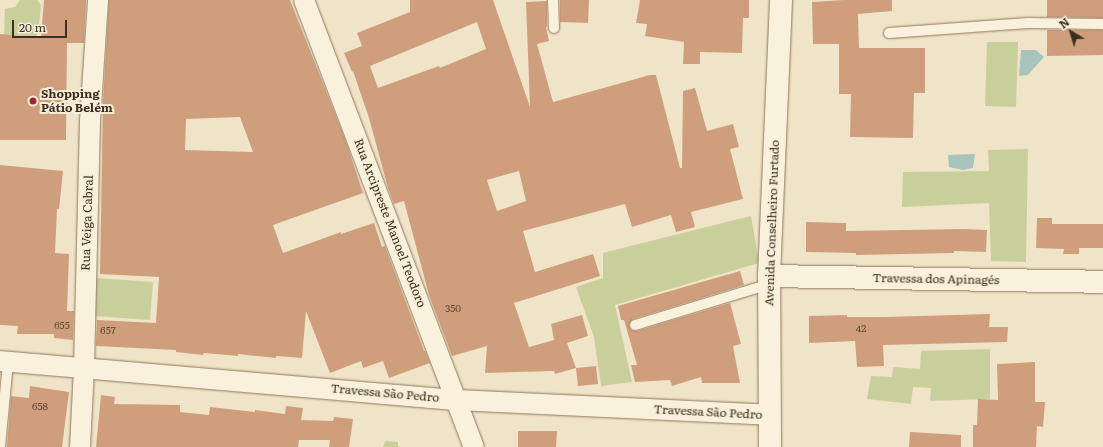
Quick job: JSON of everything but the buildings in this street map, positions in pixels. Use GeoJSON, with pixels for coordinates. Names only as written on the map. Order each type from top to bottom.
{"type":"FeatureCollection","features":[{"type":"Feature","properties":{"kind":"main road","name":"Avenida Conselheiro Furtado"},"geometry":{"type":"LineString","coordinates":[[770,447],[770,280],[781,0]]}},
{"type":"Feature","properties":{"kind":"main road","name":"Travessa dos Apinagés"},"geometry":{"type":"LineString","coordinates":[[770,280],[1103,282]]}},
{"type":"Feature","properties":{"kind":"street","name":"Rua Veiga Cabral"},"geometry":{"type":"LineString","coordinates":[[80,447],[84,367],[90,121],[98,0]]}},
{"type":"Feature","properties":{"kind":"street","name":"Rua Arcipreste Manoel Teodoro"},"geometry":{"type":"LineString","coordinates":[[304,0],[474,447]]}},
{"type":"Feature","properties":{"kind":"street","name":"Travessa São Pedro"},"geometry":{"type":"LineString","coordinates":[[4,362],[84,367],[456,400],[770,415]]}},
{"type":"Feature","properties":{"kind":"lane"},"geometry":{"type":"LineString","coordinates":[[553,0],[554,28]]}},
{"type":"Feature","properties":{"kind":"lane"},"geometry":{"type":"LineString","coordinates":[[889,33],[1028,23],[1103,24]]}},
{"type":"Feature","properties":{"kind":"lane"},"geometry":{"type":"LineString","coordinates":[[635,325],[770,280]]}},
{"type":"Feature","properties":{"kind":"lane"},"geometry":{"type":"LineString","coordinates":[[0,447],[4,362]]}},
{"type":"Feature","properties":{"kind":"green space"},"geometry":{"type":"Polygon","coordinates":[[[20,0],[37,0],[41,5],[39,26],[33,51],[4,35],[5,9],[15,7],[20,0]]]}},
{"type":"Feature","properties":{"kind":"green space"},"geometry":{"type":"Polygon","coordinates":[[[987,42],[1018,42],[1016,107],[985,106],[987,42]]]}},
{"type":"Feature","properties":{"kind":"green space"},"geometry":{"type":"Polygon","coordinates":[[[1028,149],[1026,262],[991,261],[989,203],[902,207],[903,172],[989,171],[988,150],[1028,149]]]}},
{"type":"Feature","properties":{"kind":"green space"},"geometry":{"type":"Polygon","coordinates":[[[751,216],[759,263],[615,305],[632,382],[601,386],[594,337],[576,287],[603,278],[603,253],[751,216]]]}},
{"type":"Feature","properties":{"kind":"green space"},"geometry":{"type":"Polygon","coordinates":[[[96,278],[153,282],[150,320],[93,316],[96,278]]]}},
{"type":"Feature","properties":{"kind":"green space"},"geometry":{"type":"Polygon","coordinates":[[[990,349],[990,399],[930,401],[931,388],[913,387],[911,404],[867,399],[871,376],[892,377],[893,367],[920,369],[921,351],[990,349]]]}},
{"type":"Feature","properties":{"kind":"green space"},"geometry":{"type":"Polygon","coordinates":[[[385,441],[398,442],[398,447],[383,447],[385,441]]]}},
{"type":"Feature","properties":{"kind":"water"},"geometry":{"type":"Polygon","coordinates":[[[1021,50],[1036,50],[1044,57],[1028,75],[1019,76],[1021,50]]]}},
{"type":"Feature","properties":{"kind":"water"},"geometry":{"type":"Polygon","coordinates":[[[975,154],[973,168],[963,170],[949,167],[948,155],[975,154]]]}},
{"type":"Feature","properties":{"kind":"place","name":"Shopping Pátio Belém"},"geometry":{"type":"Point","coordinates":[33,101]}}]}
